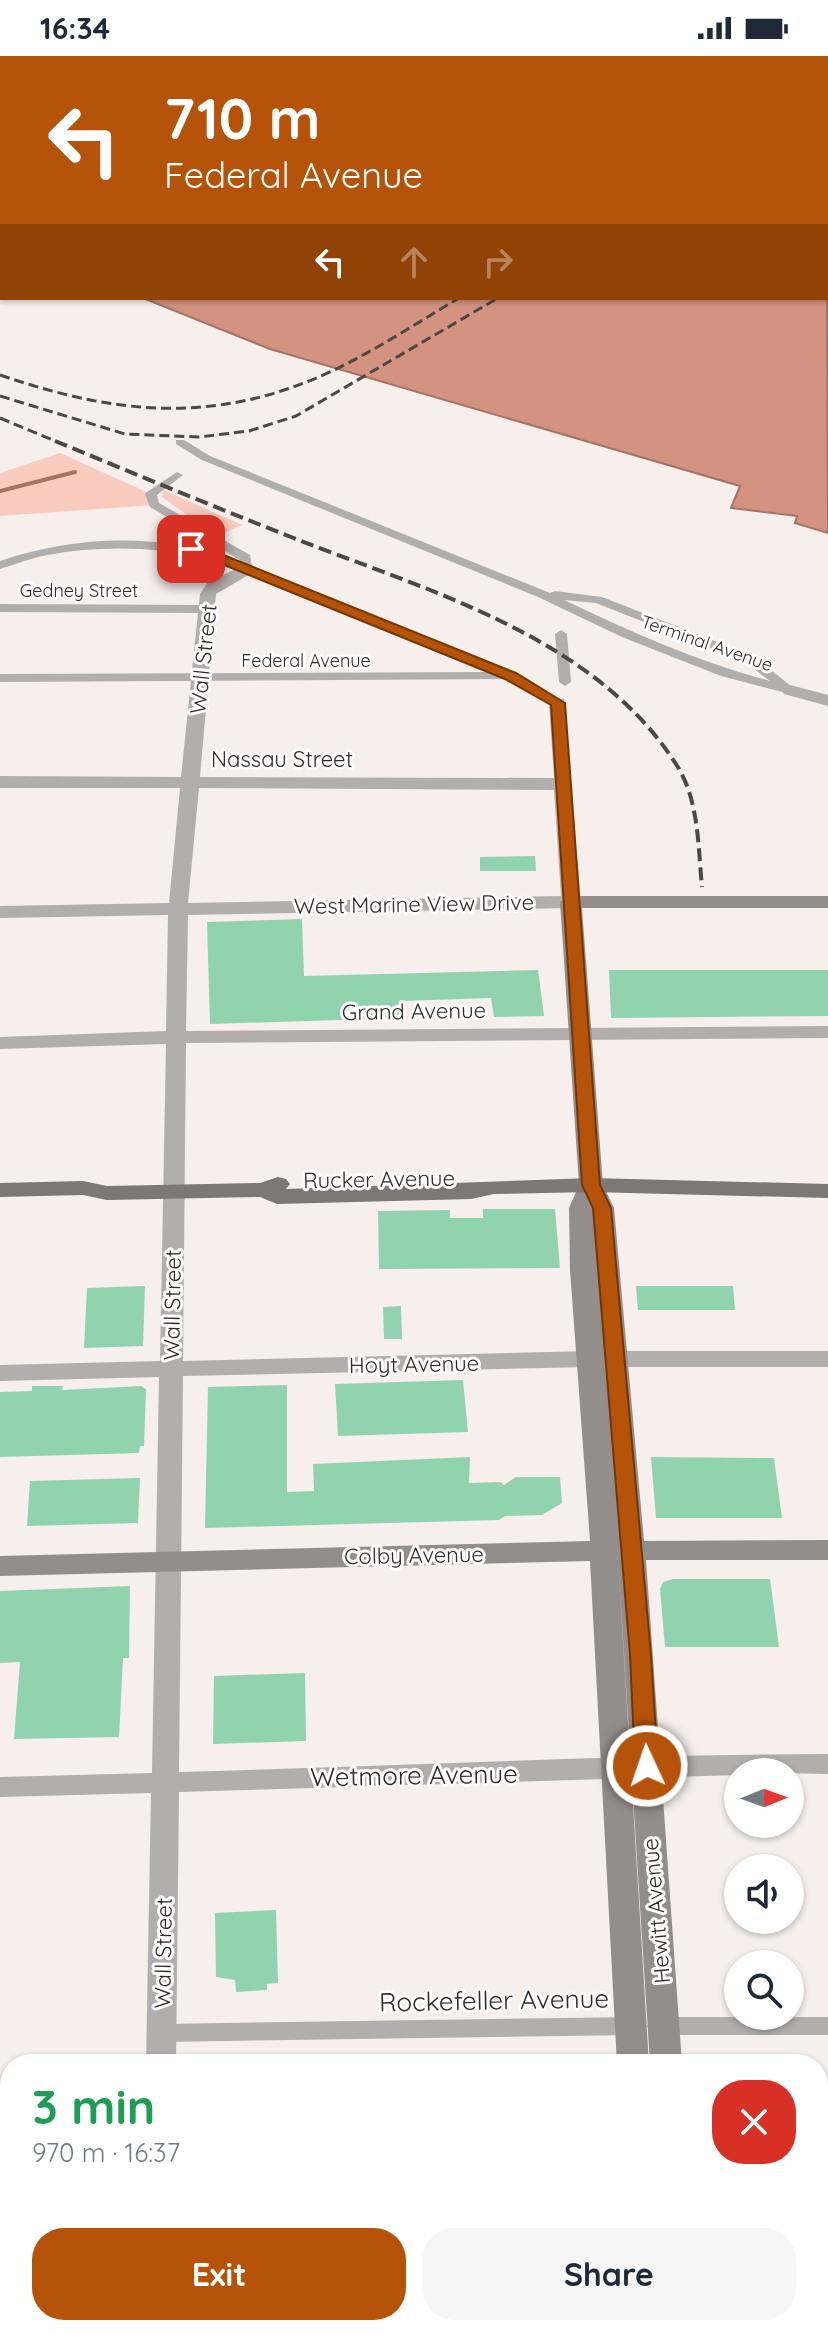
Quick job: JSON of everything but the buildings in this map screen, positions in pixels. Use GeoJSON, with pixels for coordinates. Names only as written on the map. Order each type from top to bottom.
{"type":"FeatureCollection","features":[{"type":"Feature","properties":{"kind":"main road","name":"West Marine View Drive"},"geometry":{"type":"LineString","coordinates":[[571,902],[828,902]]}},
{"type":"Feature","properties":{"kind":"main road","name":"Hewitt Avenue"},"geometry":{"type":"LineString","coordinates":[[571,902],[591,1185],[602,1208],[602,1359],[617,1550],[647,1766],[665,2054]]}},
{"type":"Feature","properties":{"kind":"main road","name":"Rucker Avenue"},"geometry":{"type":"LineString","coordinates":[[678,1186],[697,1179],[828,1179]]}},
{"type":"Feature","properties":{"kind":"main road","name":"Rucker Avenue"},"geometry":{"type":"LineString","coordinates":[[0,1190],[83,1188],[107,1193],[264,1190],[277,1197],[471,1192],[494,1187],[591,1185],[828,1191]]}},
{"type":"Feature","properties":{"kind":"main road","name":"Rucker Avenue"},"geometry":{"type":"LineString","coordinates":[[0,1205],[81,1203],[107,1193]]}},
{"type":"Feature","properties":{"kind":"main road","name":"Hewitt Avenue"},"geometry":{"type":"LineString","coordinates":[[617,1550],[615,1770],[632,2054]]}},
{"type":"Feature","properties":{"kind":"main road","name":"Colby Avenue"},"geometry":{"type":"LineString","coordinates":[[0,1566],[617,1550],[828,1550]]}},
{"type":"Feature","properties":{"kind":"street","name":"Terminal Avenue"},"geometry":{"type":"LineString","coordinates":[[180,442],[206,458],[542,594],[626,634],[726,673],[790,690]]}},
{"type":"Feature","properties":{"kind":"street"},"geometry":{"type":"LineString","coordinates":[[177,475],[151,494],[154,505],[246,558],[246,569]]}},
{"type":"Feature","properties":{"kind":"street"},"geometry":{"type":"LineString","coordinates":[[0,565],[45,552],[152,546],[191,549],[511,676],[558,703]]}},
{"type":"Feature","properties":{"kind":"street","name":"Wall Street"},"geometry":{"type":"LineString","coordinates":[[161,2054],[178,908],[208,594],[214,586],[246,569]]}},
{"type":"Feature","properties":{"kind":"street","name":"Terminal Avenue"},"geometry":{"type":"LineString","coordinates":[[542,594],[598,600],[749,659],[790,690]]}},
{"type":"Feature","properties":{"kind":"street","name":"Gedney Street"},"geometry":{"type":"LineString","coordinates":[[0,608],[207,609]]}},
{"type":"Feature","properties":{"kind":"street"},"geometry":{"type":"LineString","coordinates":[[626,634],[648,620]]}},
{"type":"Feature","properties":{"kind":"street"},"geometry":{"type":"LineString","coordinates":[[561,634],[565,682]]}},
{"type":"Feature","properties":{"kind":"street","name":"Federal Avenue"},"geometry":{"type":"LineString","coordinates":[[0,678],[511,676]]}},
{"type":"Feature","properties":{"kind":"street"},"geometry":{"type":"LineString","coordinates":[[790,690],[828,701]]}},
{"type":"Feature","properties":{"kind":"street","name":"Hewitt Avenue"},"geometry":{"type":"LineString","coordinates":[[558,703],[571,902]]}},
{"type":"Feature","properties":{"kind":"street","name":"Nassau Street"},"geometry":{"type":"LineString","coordinates":[[0,782],[564,784]]}},
{"type":"Feature","properties":{"kind":"street","name":"West Marine View Drive"},"geometry":{"type":"LineString","coordinates":[[0,912],[571,902]]}},
{"type":"Feature","properties":{"kind":"street","name":"Grand Avenue"},"geometry":{"type":"LineString","coordinates":[[0,1043],[176,1037],[828,1032]]}},
{"type":"Feature","properties":{"kind":"street","name":"Hoyt Avenue"},"geometry":{"type":"LineString","coordinates":[[0,1373],[602,1359],[828,1359]]}},
{"type":"Feature","properties":{"kind":"street","name":"Wetmore Avenue"},"geometry":{"type":"LineString","coordinates":[[0,1787],[615,1770],[647,1766],[828,1764]]}},
{"type":"Feature","properties":{"kind":"street","name":"Rockefeller Avenue"},"geometry":{"type":"LineString","coordinates":[[161,2033],[828,2026]]}},
{"type":"Feature","properties":{"kind":"shaded area"},"geometry":{"type":"Polygon","coordinates":[[[148,300],[827,300],[828,533],[795,523],[797,516],[731,508],[740,486],[270,349],[148,300]]]}},
{"type":"Feature","properties":{"kind":"shaded area"},"geometry":{"type":"Polygon","coordinates":[[[60,453],[151,494],[154,505],[0,516],[0,473],[60,453]]]}},
{"type":"Feature","properties":{"kind":"shaded area"},"geometry":{"type":"Polygon","coordinates":[[[164,490],[242,525],[217,536],[162,497],[164,490]]]}},
{"type":"Feature","properties":{"kind":"waterway"},"geometry":{"type":"LineString","coordinates":[[0,491],[75,472]]}},
{"type":"Feature","properties":{"kind":"railway"},"geometry":{"type":"LineString","coordinates":[[0,375],[43,389],[126,406],[207,407],[248,400],[332,371],[456,300]]}},
{"type":"Feature","properties":{"kind":"railway"},"geometry":{"type":"LineString","coordinates":[[0,396],[125,434],[199,437],[249,431],[296,416],[495,300]]}},
{"type":"Feature","properties":{"kind":"railway"},"geometry":{"type":"LineString","coordinates":[[0,418],[60,443]]}},
{"type":"Feature","properties":{"kind":"railway"},"geometry":{"type":"LineString","coordinates":[[55,441],[450,598],[553,649],[600,682],[641,719],[676,764],[693,807],[702,887]]}},
{"type":"Feature","properties":{"kind":"route"},"geometry":{"type":"LineString","coordinates":[[191,549],[511,676],[558,703],[591,1185],[602,1208],[647,1766]]}}]}
